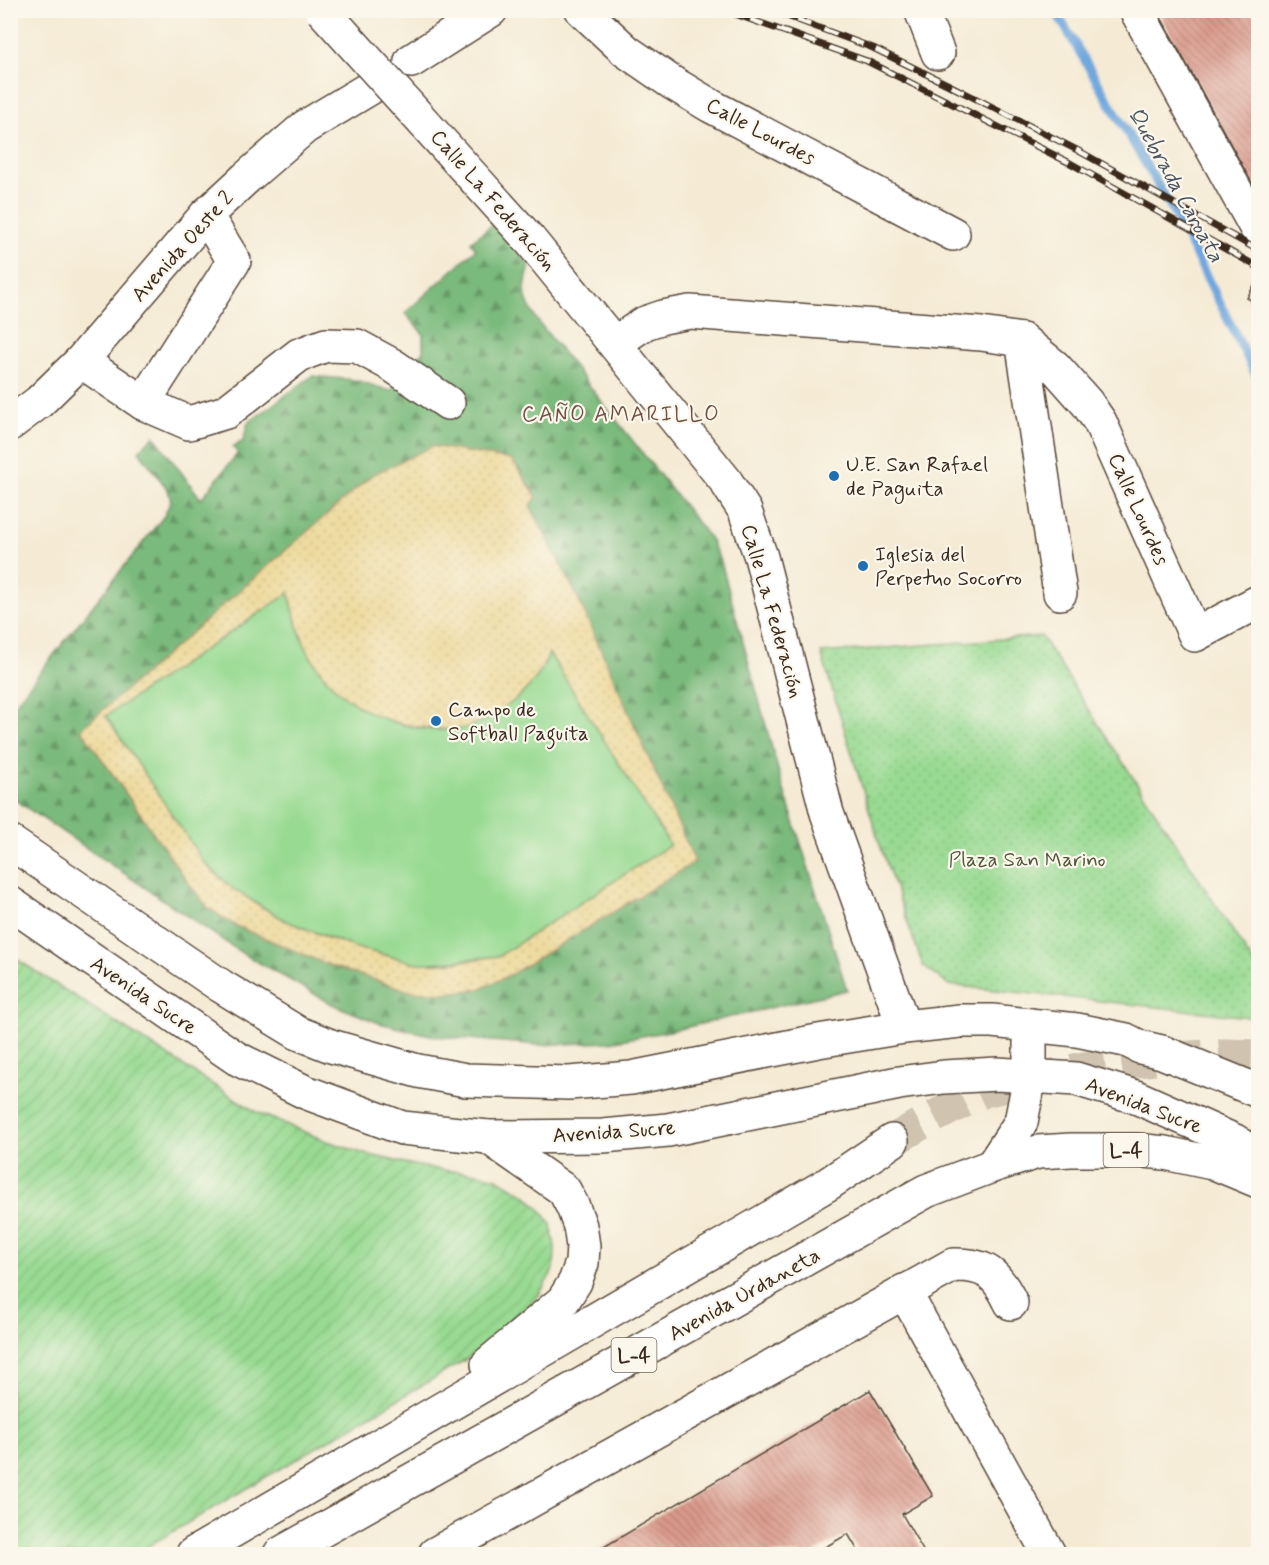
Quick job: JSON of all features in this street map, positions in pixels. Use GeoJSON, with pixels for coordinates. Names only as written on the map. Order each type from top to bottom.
{"type":"FeatureCollection","features":[{"type":"Feature","properties":{"kind":"main road","name":"Calle La Federación"},"geometry":{"type":"LineString","coordinates":[[322,10],[529,239],[725,480],[744,511],[761,557],[827,813],[904,1027]]}},
{"type":"Feature","properties":{"kind":"main road"},"geometry":{"type":"LineString","coordinates":[[411,61],[491,10]]}},
{"type":"Feature","properties":{"kind":"main road","name":"Calle Lourdes"},"geometry":{"type":"LineString","coordinates":[[582,10],[626,51],[671,82],[711,106],[953,234]]}},
{"type":"Feature","properties":{"kind":"main road"},"geometry":{"type":"LineString","coordinates":[[921,10],[938,53]]}},
{"type":"Feature","properties":{"kind":"main road"},"geometry":{"type":"LineString","coordinates":[[1136,10],[1258,231]]}},
{"type":"Feature","properties":{"kind":"main road","name":"Avenida Oeste 2"},"geometry":{"type":"LineString","coordinates":[[10,424],[39,402],[81,361],[206,215],[274,152],[305,128],[370,88]]}},
{"type":"Feature","properties":{"kind":"main road"},"geometry":{"type":"LineString","coordinates":[[143,403],[234,261],[206,215]]}},
{"type":"Feature","properties":{"kind":"main road"},"geometry":{"type":"LineString","coordinates":[[615,343],[645,323],[690,312],[981,334],[1022,340],[1060,593]]}},
{"type":"Feature","properties":{"kind":"main road","name":"Calle Lourdes"},"geometry":{"type":"LineString","coordinates":[[1022,340],[1055,367],[1087,403],[1100,422],[1195,635],[1258,602]]}},
{"type":"Feature","properties":{"kind":"main road"},"geometry":{"type":"LineString","coordinates":[[81,361],[143,403],[189,423],[225,412],[299,355],[326,345],[357,346],[392,365],[448,403]]}},
{"type":"Feature","properties":{"kind":"main road"},"geometry":{"type":"LineString","coordinates":[[10,842],[221,986],[290,1027],[331,1046],[418,1071],[466,1080],[569,1083],[631,1078],[818,1041],[904,1027],[960,1021],[1030,1024],[1077,1030],[1126,1040],[1258,1091]]}},
{"type":"Feature","properties":{"kind":"main road","name":"Avenida Sucre"},"geometry":{"type":"LineString","coordinates":[[10,903],[236,1058],[305,1092],[402,1128],[488,1137],[603,1136],[668,1130],[899,1083],[944,1077],[997,1074],[1076,1079],[1136,1097],[1235,1141],[1258,1156]]}},
{"type":"Feature","properties":{"kind":"main road"},"geometry":{"type":"LineString","coordinates":[[992,1166],[1022,1122],[1030,1076],[1030,1024]]}},
{"type":"Feature","properties":{"kind":"main road","name":"L-4"},"geometry":{"type":"LineString","coordinates":[[417,1423],[563,1301],[575,1282],[582,1263],[583,1246],[580,1226],[564,1190],[488,1137]]}},
{"type":"Feature","properties":{"kind":"main road","name":"L-4"},"geometry":{"type":"LineString","coordinates":[[193,1554],[828,1184],[892,1141]]}},
{"type":"Feature","properties":{"kind":"main road","name":"L-4"},"geometry":{"type":"LineString","coordinates":[[992,1166],[1038,1152],[1135,1150],[1165,1153],[1217,1164],[1258,1180]]}},
{"type":"Feature","properties":{"kind":"main road","name":"Avenida Urdaneta"},"geometry":{"type":"LineString","coordinates":[[280,1554],[926,1191],[992,1166]]}},
{"type":"Feature","properties":{"kind":"main road"},"geometry":{"type":"LineString","coordinates":[[435,1554],[953,1265],[972,1265],[986,1271],[1001,1282],[1011,1303]]}},
{"type":"Feature","properties":{"kind":"main road"},"geometry":{"type":"LineString","coordinates":[[904,1291],[1049,1554]]}},
{"type":"Feature","properties":{"kind":"green space"},"geometry":{"type":"Polygon","coordinates":[[[494,223],[530,266],[525,294],[537,320],[709,537],[721,562],[782,784],[847,990],[675,1030],[609,1042],[539,1045],[434,1036],[379,1023],[334,1005],[242,953],[11,797],[10,710],[164,516],[171,501],[168,490],[139,451],[154,436],[201,499],[238,453],[233,447],[243,441],[248,423],[312,376],[355,380],[391,391],[423,351],[423,334],[405,313],[476,249],[471,242],[494,223]],[[536,497],[81,729],[209,909],[236,926],[331,966],[410,991],[446,993],[480,989],[512,974],[606,663],[577,596],[529,506],[536,497]]]}},
{"type":"Feature","properties":{"kind":"green space"},"geometry":{"type":"Polygon","coordinates":[[[289,593],[305,645],[317,668],[326,678],[348,699],[362,708],[377,716],[409,726],[442,730],[458,729],[472,726],[486,719],[523,693],[543,668],[549,653],[670,845],[499,956],[432,963],[417,963],[357,948],[286,921],[233,889],[203,861],[106,716],[289,593]]]}},
{"type":"Feature","properties":{"kind":"green space","name":"Plaza San Marino"},"geometry":{"type":"Polygon","coordinates":[[[1041,636],[1258,970],[1258,1018],[949,985],[923,966],[879,842],[821,653],[1041,636]]]}},
{"type":"Feature","properties":{"kind":"green space"},"geometry":{"type":"Polygon","coordinates":[[[10,955],[256,1112],[365,1154],[414,1165],[497,1178],[527,1196],[551,1224],[555,1247],[554,1268],[539,1295],[519,1320],[465,1360],[135,1554],[11,1554],[10,955]]]}},
{"type":"Feature","properties":{"kind":"sand","name":"Campo de Softball Paguita"},"geometry":{"type":"Polygon","coordinates":[[[433,446],[512,460],[537,497],[530,506],[577,596],[695,862],[512,974],[480,989],[446,993],[410,991],[331,966],[236,926],[209,909],[81,729],[372,475],[433,446]],[[289,593],[203,861],[225,881],[278,916],[338,942],[430,963],[499,956],[549,654],[543,667],[525,691],[514,702],[488,719],[461,729],[427,728],[398,723],[357,706],[328,681],[305,648],[289,593]]]}},
{"type":"Feature","properties":{"kind":"building"},"geometry":{"type":"Polygon","coordinates":[[[1157,10],[1258,10],[1258,194],[1157,10]]]}},
{"type":"Feature","properties":{"kind":"building"},"geometry":{"type":"Polygon","coordinates":[[[1258,278],[1258,304],[1247,298],[1258,278]]]}},
{"type":"Feature","properties":{"kind":"building"},"geometry":{"type":"Polygon","coordinates":[[[870,1390],[933,1496],[902,1514],[925,1554],[860,1554],[848,1534],[813,1554],[592,1554],[870,1390]]]}},
{"type":"Feature","properties":{"kind":"waterway","name":"Quebrada Caroata"},"geometry":{"type":"LineString","coordinates":[[1055,10],[1174,212],[1258,379]]}},
{"type":"Feature","properties":{"kind":"tunnel"},"geometry":{"type":"LineString","coordinates":[[892,1141],[984,1091],[1083,1068],[1155,1059],[1224,1055],[1258,1056]]}},
{"type":"Feature","properties":{"kind":"railway"},"geometry":{"type":"LineString","coordinates":[[724,10],[867,61],[1070,163],[1258,267]]}},
{"type":"Feature","properties":{"kind":"railway"},"geometry":{"type":"LineString","coordinates":[[771,10],[873,48],[949,85],[1077,150],[1258,250]]}},
{"type":"Feature","properties":{"kind":"place","name":"U.E. San Rafael de Paguita"},"geometry":{"type":"Point","coordinates":[834,476]}},
{"type":"Feature","properties":{"kind":"place","name":"Iglesia del Perpetuo Socorro"},"geometry":{"type":"Point","coordinates":[863,566]}},
{"type":"Feature","properties":{"kind":"place","name":"Campo de Softball Paguita"},"geometry":{"type":"Point","coordinates":[436,721]}},
{"type":"Feature","properties":{"kind":"district","name":"CAÑO AMARILLO"},"geometry":{"type":"Point","coordinates":[621,413]}}]}
